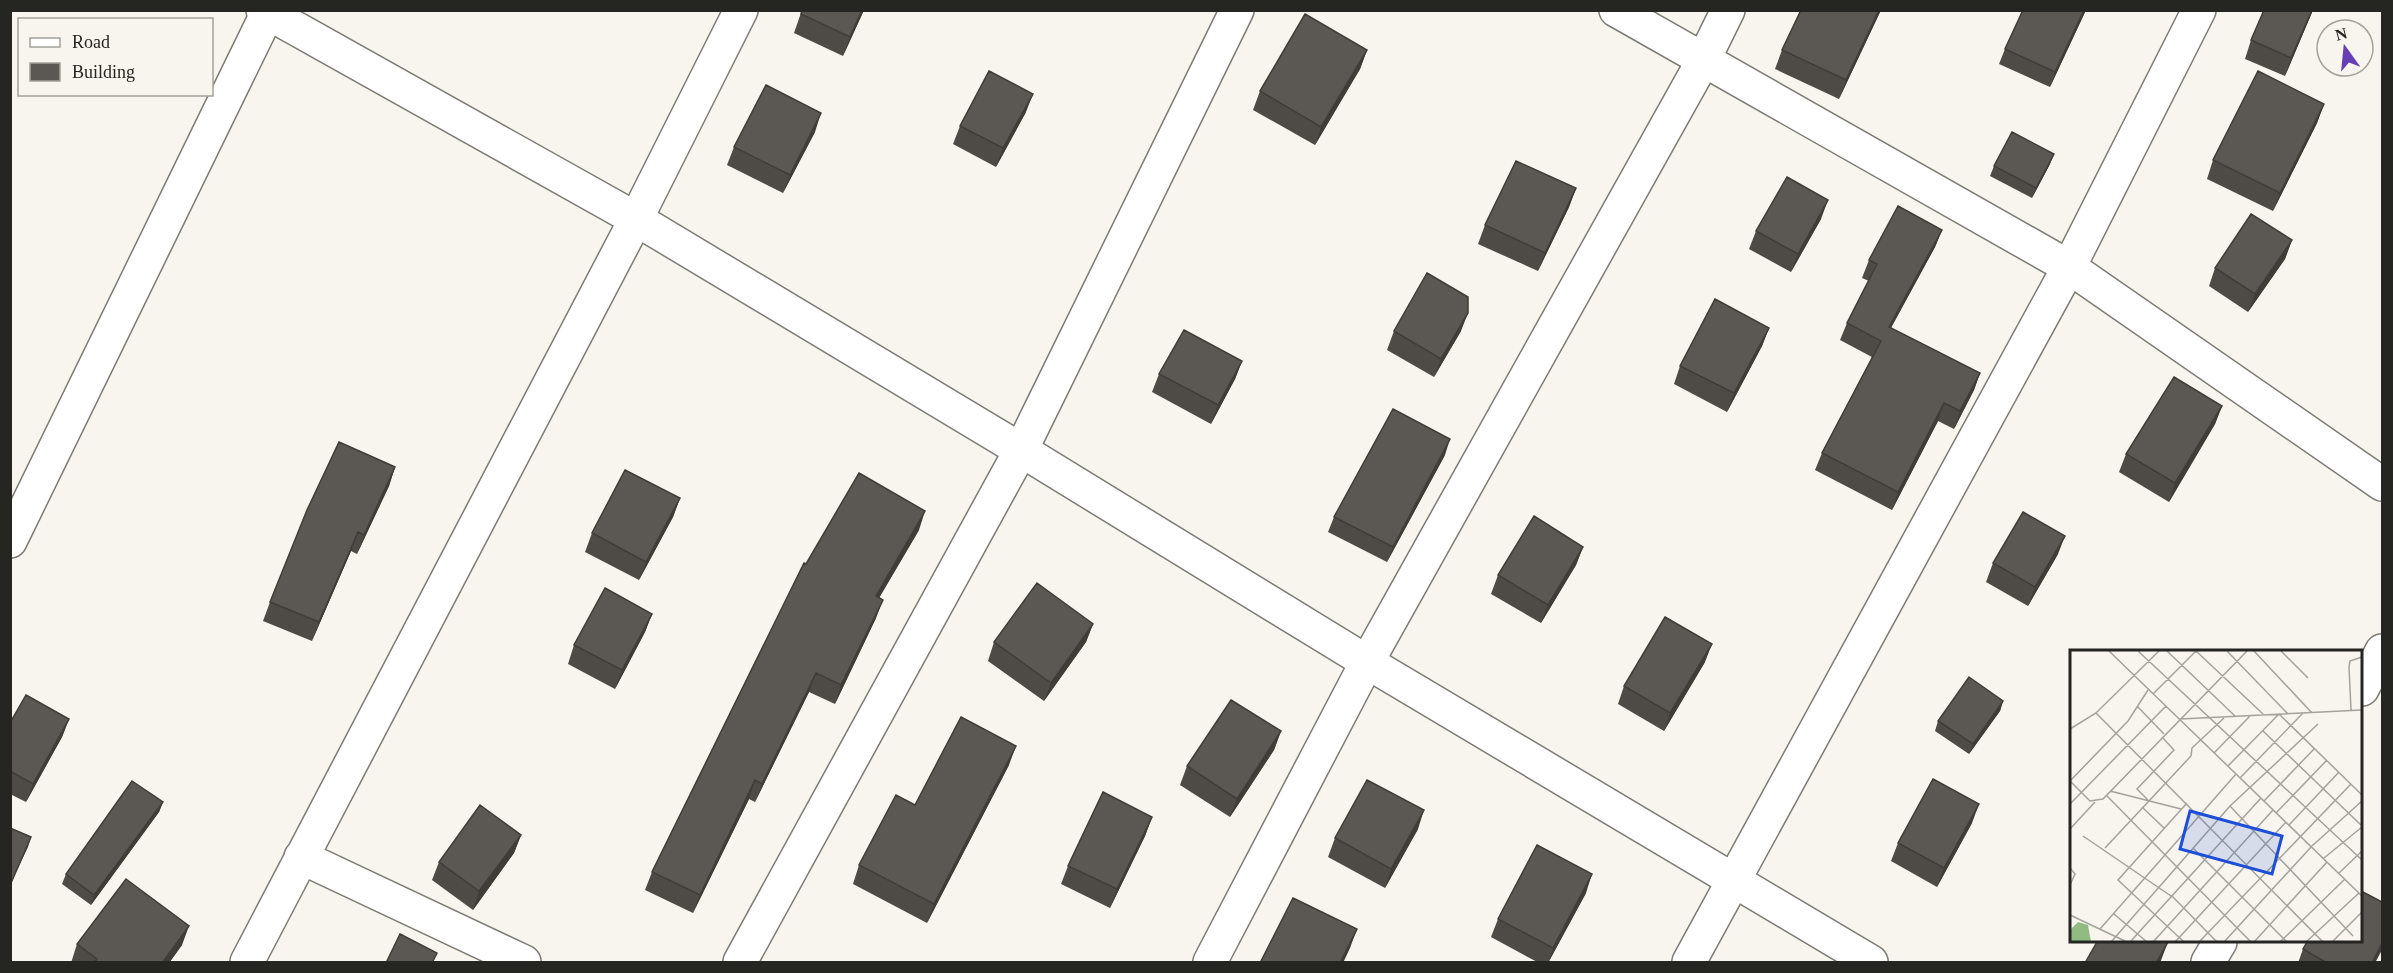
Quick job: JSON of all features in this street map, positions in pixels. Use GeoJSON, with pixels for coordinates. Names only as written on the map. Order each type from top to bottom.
{"type":"FeatureCollection","features":[{"type":"Feature","properties":{"kind":"street"},"geometry":{"type":"LineString","coordinates":[[247,963],[636,219],[741,10]]}},
{"type":"Feature","properties":{"kind":"street"},"geometry":{"type":"LineString","coordinates":[[740,963],[1021,450],[1237,10]]}},
{"type":"Feature","properties":{"kind":"street"},"geometry":{"type":"LineString","coordinates":[[1616,10],[2068,267],[2382,484]]}},
{"type":"Feature","properties":{"kind":"street"},"geometry":{"type":"LineString","coordinates":[[1210,963],[1367,662],[1703,61],[1728,10]]}},
{"type":"Feature","properties":{"kind":"street"},"geometry":{"type":"LineString","coordinates":[[1689,963],[2068,267],[2199,10]]}},
{"type":"Feature","properties":{"kind":"street"},"geometry":{"type":"LineString","coordinates":[[10,541],[267,11],[636,219],[1021,450],[1367,662],[1871,963]]}},
{"type":"Feature","properties":{"kind":"street"},"geometry":{"type":"LineString","coordinates":[[2363,685],[2382,651]]}},
{"type":"Feature","properties":{"kind":"street"},"geometry":{"type":"LineString","coordinates":[[301,857],[524,963]]}},
{"type":"Feature","properties":{"kind":"street"},"geometry":{"type":"LineString","coordinates":[[2208,963],[2219,943]]}},
{"type":"Feature","properties":{"kind":"building"},"geometry":{"type":"Polygon","coordinates":[[[802,10],[862,10],[850,37],[801,14],[802,10]]]}},
{"type":"Feature","properties":{"kind":"building"},"geometry":{"type":"Polygon","coordinates":[[[1801,10],[1879,10],[1846,80],[1782,50],[1801,10]]]}},
{"type":"Feature","properties":{"kind":"building"},"geometry":{"type":"Polygon","coordinates":[[[2023,10],[2084,10],[2055,72],[2005,49],[2023,10]]]}},
{"type":"Feature","properties":{"kind":"building"},"geometry":{"type":"Polygon","coordinates":[[[2264,10],[2312,10],[2291,58],[2251,40],[2264,10]]]}},
{"type":"Feature","properties":{"kind":"building"},"geometry":{"type":"Polygon","coordinates":[[[1305,14],[1367,50],[1321,127],[1260,91],[1305,14]]]}},
{"type":"Feature","properties":{"kind":"building"},"geometry":{"type":"Polygon","coordinates":[[[989,71],[1033,94],[1003,148],[960,126],[989,71]]]}},
{"type":"Feature","properties":{"kind":"building"},"geometry":{"type":"Polygon","coordinates":[[[2258,71],[2324,104],[2280,193],[2213,160],[2258,71]]]}},
{"type":"Feature","properties":{"kind":"building"},"geometry":{"type":"Polygon","coordinates":[[[766,85],[821,113],[790,175],[734,147],[766,85]]]}},
{"type":"Feature","properties":{"kind":"building"},"geometry":{"type":"Polygon","coordinates":[[[2012,132],[2054,154],[2036,188],[1994,166],[2012,132]]]}},
{"type":"Feature","properties":{"kind":"building"},"geometry":{"type":"Polygon","coordinates":[[[1516,161],[1576,188],[1545,253],[1485,225],[1516,161]]]}},
{"type":"Feature","properties":{"kind":"building"},"geometry":{"type":"Polygon","coordinates":[[[1787,177],[1828,200],[1798,254],[1756,231],[1787,177]]]}},
{"type":"Feature","properties":{"kind":"building"},"geometry":{"type":"Polygon","coordinates":[[[1898,206],[1942,230],[1889,327],[1980,373],[1960,411],[1944,403],[1898,492],[1822,453],[1881,341],[1847,323],[1877,264],[1869,260],[1898,206]]]}},
{"type":"Feature","properties":{"kind":"building"},"geometry":{"type":"Polygon","coordinates":[[[2251,214],[2292,240],[2255,294],[2215,268],[2251,214]]]}},
{"type":"Feature","properties":{"kind":"building"},"geometry":{"type":"Polygon","coordinates":[[[1427,273],[1468,297],[1468,313],[1441,359],[1394,331],[1427,273]]]}},
{"type":"Feature","properties":{"kind":"building"},"geometry":{"type":"Polygon","coordinates":[[[1715,299],[1769,328],[1734,393],[1680,366],[1715,299]]]}},
{"type":"Feature","properties":{"kind":"building"},"geometry":{"type":"Polygon","coordinates":[[[1184,330],[1242,361],[1218,405],[1159,374],[1184,330]]]}},
{"type":"Feature","properties":{"kind":"building"},"geometry":{"type":"Polygon","coordinates":[[[2174,377],[2222,406],[2175,483],[2126,454],[2174,377]]]}},
{"type":"Feature","properties":{"kind":"building"},"geometry":{"type":"Polygon","coordinates":[[[1393,409],[1450,439],[1393,547],[1334,517],[1393,409]]]}},
{"type":"Feature","properties":{"kind":"building"},"geometry":{"type":"Polygon","coordinates":[[[339,442],[395,467],[364,535],[358,532],[319,622],[270,602],[307,510],[339,442]]]}},
{"type":"Feature","properties":{"kind":"building"},"geometry":{"type":"Polygon","coordinates":[[[625,470],[680,498],[646,562],[592,533],[625,470]]]}},
{"type":"Feature","properties":{"kind":"building"},"geometry":{"type":"Polygon","coordinates":[[[859,473],[925,511],[876,596],[883,600],[841,685],[816,673],[762,784],[755,780],[700,895],[652,872],[804,563],[806,564],[859,473]]]}},
{"type":"Feature","properties":{"kind":"building"},"geometry":{"type":"Polygon","coordinates":[[[2023,512],[2065,536],[2035,587],[1993,563],[2023,512]]]}},
{"type":"Feature","properties":{"kind":"building"},"geometry":{"type":"Polygon","coordinates":[[[1534,516],[1583,547],[1548,605],[1498,575],[1534,516]]]}},
{"type":"Feature","properties":{"kind":"building"},"geometry":{"type":"Polygon","coordinates":[[[1037,583],[1093,624],[1051,683],[994,642],[1037,583]]]}},
{"type":"Feature","properties":{"kind":"building"},"geometry":{"type":"Polygon","coordinates":[[[605,588],[652,614],[622,670],[574,645],[605,588]]]}},
{"type":"Feature","properties":{"kind":"building"},"geometry":{"type":"Polygon","coordinates":[[[1665,617],[1712,644],[1670,713],[1624,686],[1665,617]]]}},
{"type":"Feature","properties":{"kind":"building"},"geometry":{"type":"Polygon","coordinates":[[[1969,677],[2003,701],[1973,744],[1938,721],[1969,677]]]}},
{"type":"Feature","properties":{"kind":"building"},"geometry":{"type":"Polygon","coordinates":[[[26,695],[69,719],[33,784],[10,771],[10,723],[26,695]]]}},
{"type":"Feature","properties":{"kind":"building"},"geometry":{"type":"Polygon","coordinates":[[[1231,700],[1281,731],[1237,799],[1187,766],[1231,700]]]}},
{"type":"Feature","properties":{"kind":"building"},"geometry":{"type":"Polygon","coordinates":[[[961,717],[1016,746],[934,904],[859,865],[896,795],[915,805],[961,717]]]}},
{"type":"Feature","properties":{"kind":"building"},"geometry":{"type":"Polygon","coordinates":[[[1933,779],[1979,804],[1944,868],[1898,843],[1933,779]]]}},
{"type":"Feature","properties":{"kind":"building"},"geometry":{"type":"Polygon","coordinates":[[[1367,780],[1424,810],[1391,869],[1335,838],[1367,780]]]}},
{"type":"Feature","properties":{"kind":"building"},"geometry":{"type":"Polygon","coordinates":[[[132,781],[163,802],[94,895],[66,874],[132,781]]]}},
{"type":"Feature","properties":{"kind":"building"},"geometry":{"type":"Polygon","coordinates":[[[1103,792],[1152,817],[1117,889],[1068,866],[1103,792]]]}},
{"type":"Feature","properties":{"kind":"building"},"geometry":{"type":"Polygon","coordinates":[[[480,805],[521,835],[479,891],[439,862],[480,805]]]}},
{"type":"Feature","properties":{"kind":"building"},"geometry":{"type":"Polygon","coordinates":[[[10,828],[31,837],[11,883],[10,883],[10,828]]]}},
{"type":"Feature","properties":{"kind":"building"},"geometry":{"type":"Polygon","coordinates":[[[1537,845],[1592,874],[1553,948],[1498,919],[1537,845]]]}},
{"type":"Feature","properties":{"kind":"building"},"geometry":{"type":"Polygon","coordinates":[[[126,879],[189,926],[162,963],[94,963],[97,959],[77,944],[126,879]]]}},
{"type":"Feature","properties":{"kind":"building"},"geometry":{"type":"Polygon","coordinates":[[[2363,892],[2382,902],[2382,943],[2372,963],[2327,963],[2303,949],[2306,943],[2363,943],[2363,892]]]}},
{"type":"Feature","properties":{"kind":"building"},"geometry":{"type":"Polygon","coordinates":[[[1293,898],[1357,929],[1340,963],[1260,963],[1293,898]]]}},
{"type":"Feature","properties":{"kind":"building"},"geometry":{"type":"Polygon","coordinates":[[[400,934],[437,953],[432,963],[386,963],[400,934]]]}},
{"type":"Feature","properties":{"kind":"building"},"geometry":{"type":"Polygon","coordinates":[[[2096,943],[2167,943],[2156,963],[2085,963],[2096,943]]]}}]}
